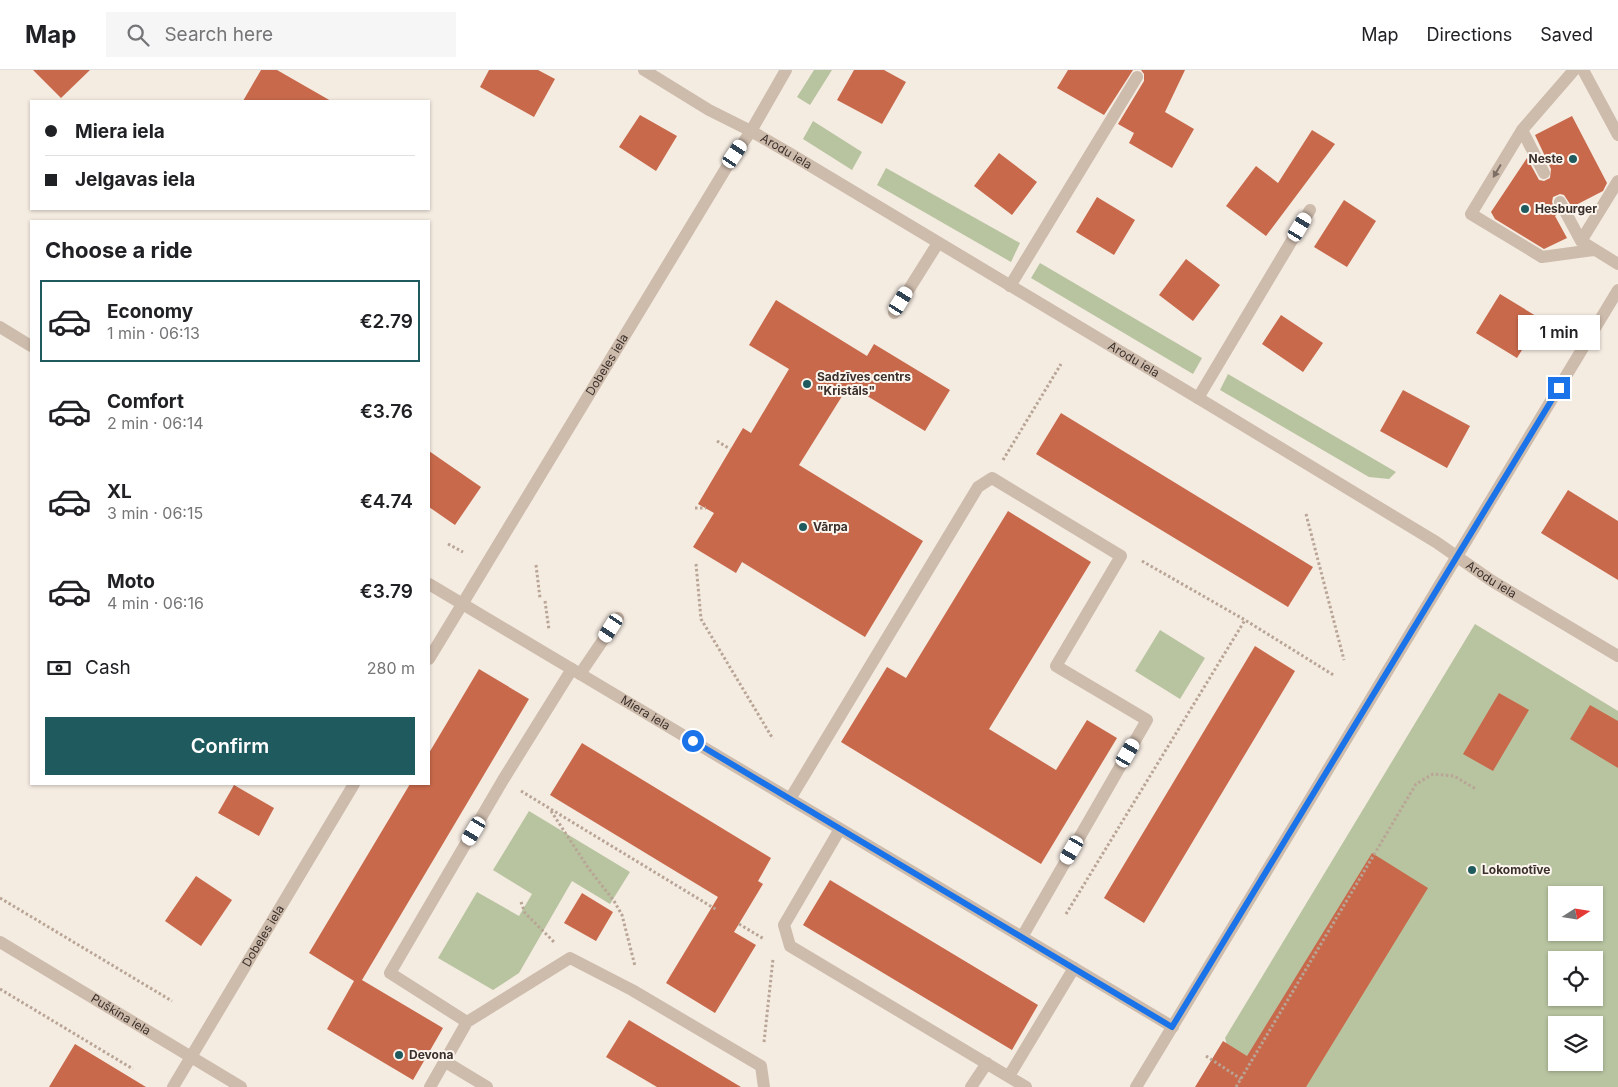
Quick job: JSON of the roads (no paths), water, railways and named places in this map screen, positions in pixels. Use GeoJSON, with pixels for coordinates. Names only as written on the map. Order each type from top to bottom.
{"type":"FeatureCollection","features":[{"type":"Feature","properties":{"kind":"street","name":"Arodu iela"},"geometry":{"type":"LineString","coordinates":[[644,70],[709,110],[751,131],[1198,398],[1436,542],[1492,581],[1618,656]]}},
{"type":"Feature","properties":{"kind":"street","name":"Dobeles iela"},"geometry":{"type":"LineString","coordinates":[[430,657],[718,182],[751,131],[786,70]]}},
{"type":"Feature","properties":{"kind":"street"},"geometry":{"type":"LineString","coordinates":[[1574,70],[1522,130],[1471,214],[1542,257],[1593,250]]}},
{"type":"Feature","properties":{"kind":"street"},"geometry":{"type":"LineString","coordinates":[[1583,70],[1618,135]]}},
{"type":"Feature","properties":{"kind":"street"},"geometry":{"type":"LineString","coordinates":[[1010,286],[1137,77]]}},
{"type":"Feature","properties":{"kind":"street"},"geometry":{"type":"LineString","coordinates":[[1522,130],[1544,173]]}},
{"type":"Feature","properties":{"kind":"street"},"geometry":{"type":"LineString","coordinates":[[1581,241],[1618,181]]}},
{"type":"Feature","properties":{"kind":"street"},"geometry":{"type":"LineString","coordinates":[[1560,202],[1581,241],[1618,264]]}},
{"type":"Feature","properties":{"kind":"street"},"geometry":{"type":"LineString","coordinates":[[1198,398],[1310,210]]}},
{"type":"Feature","properties":{"kind":"street"},"geometry":{"type":"LineString","coordinates":[[894,313],[938,242]]}},
{"type":"Feature","properties":{"kind":"street"},"geometry":{"type":"LineString","coordinates":[[1136,1087],[1618,290]]}},
{"type":"Feature","properties":{"kind":"street"},"geometry":{"type":"LineString","coordinates":[[0,327],[30,345]]}},
{"type":"Feature","properties":{"kind":"street"},"geometry":{"type":"LineString","coordinates":[[790,799],[978,487],[992,478],[1121,556],[1056,666],[1147,720],[1022,937]]}},
{"type":"Feature","properties":{"kind":"street","name":"Miera iela"},"geometry":{"type":"LineString","coordinates":[[430,585],[1172,1027]]}},
{"type":"Feature","properties":{"kind":"street"},"geometry":{"type":"LineString","coordinates":[[468,1022],[390,973],[503,780],[576,672],[618,618]]}},
{"type":"Feature","properties":{"kind":"street","name":"Dobeles iela"},"geometry":{"type":"LineString","coordinates":[[173,1087],[353,785]]}},
{"type":"Feature","properties":{"kind":"street"},"geometry":{"type":"LineString","coordinates":[[840,829],[784,925],[790,946],[1026,1087]]}},
{"type":"Feature","properties":{"kind":"street","name":"Puškina iela"},"geometry":{"type":"LineString","coordinates":[[0,942],[241,1087]]}},
{"type":"Feature","properties":{"kind":"street"},"geometry":{"type":"LineString","coordinates":[[430,1087],[468,1022],[570,958],[632,990],[761,1066],[764,1087]]}},
{"type":"Feature","properties":{"kind":"street"},"geometry":{"type":"LineString","coordinates":[[1009,1076],[1074,968]]}},
{"type":"Feature","properties":{"kind":"street"},"geometry":{"type":"LineString","coordinates":[[444,1061],[487,1087]]}},
{"type":"Feature","properties":{"kind":"street"},"geometry":{"type":"LineString","coordinates":[[971,1087],[987,1063]]}},
{"type":"Feature","properties":{"kind":"place","name":"Neste"},"geometry":{"type":"Point","coordinates":[1573,159]}},
{"type":"Feature","properties":{"kind":"place","name":"Hesburger"},"geometry":{"type":"Point","coordinates":[1525,209]}},
{"type":"Feature","properties":{"kind":"place","name":"Sadzīves centrs \"Kristāls\""},"geometry":{"type":"Point","coordinates":[807,384]}},
{"type":"Feature","properties":{"kind":"place","name":"Vārpa"},"geometry":{"type":"Point","coordinates":[803,527]}},
{"type":"Feature","properties":{"kind":"place","name":"Lokomotīve"},"geometry":{"type":"Point","coordinates":[1472,870]}},
{"type":"Feature","properties":{"kind":"place","name":"Devona"},"geometry":{"type":"Point","coordinates":[399,1055]}}]}
